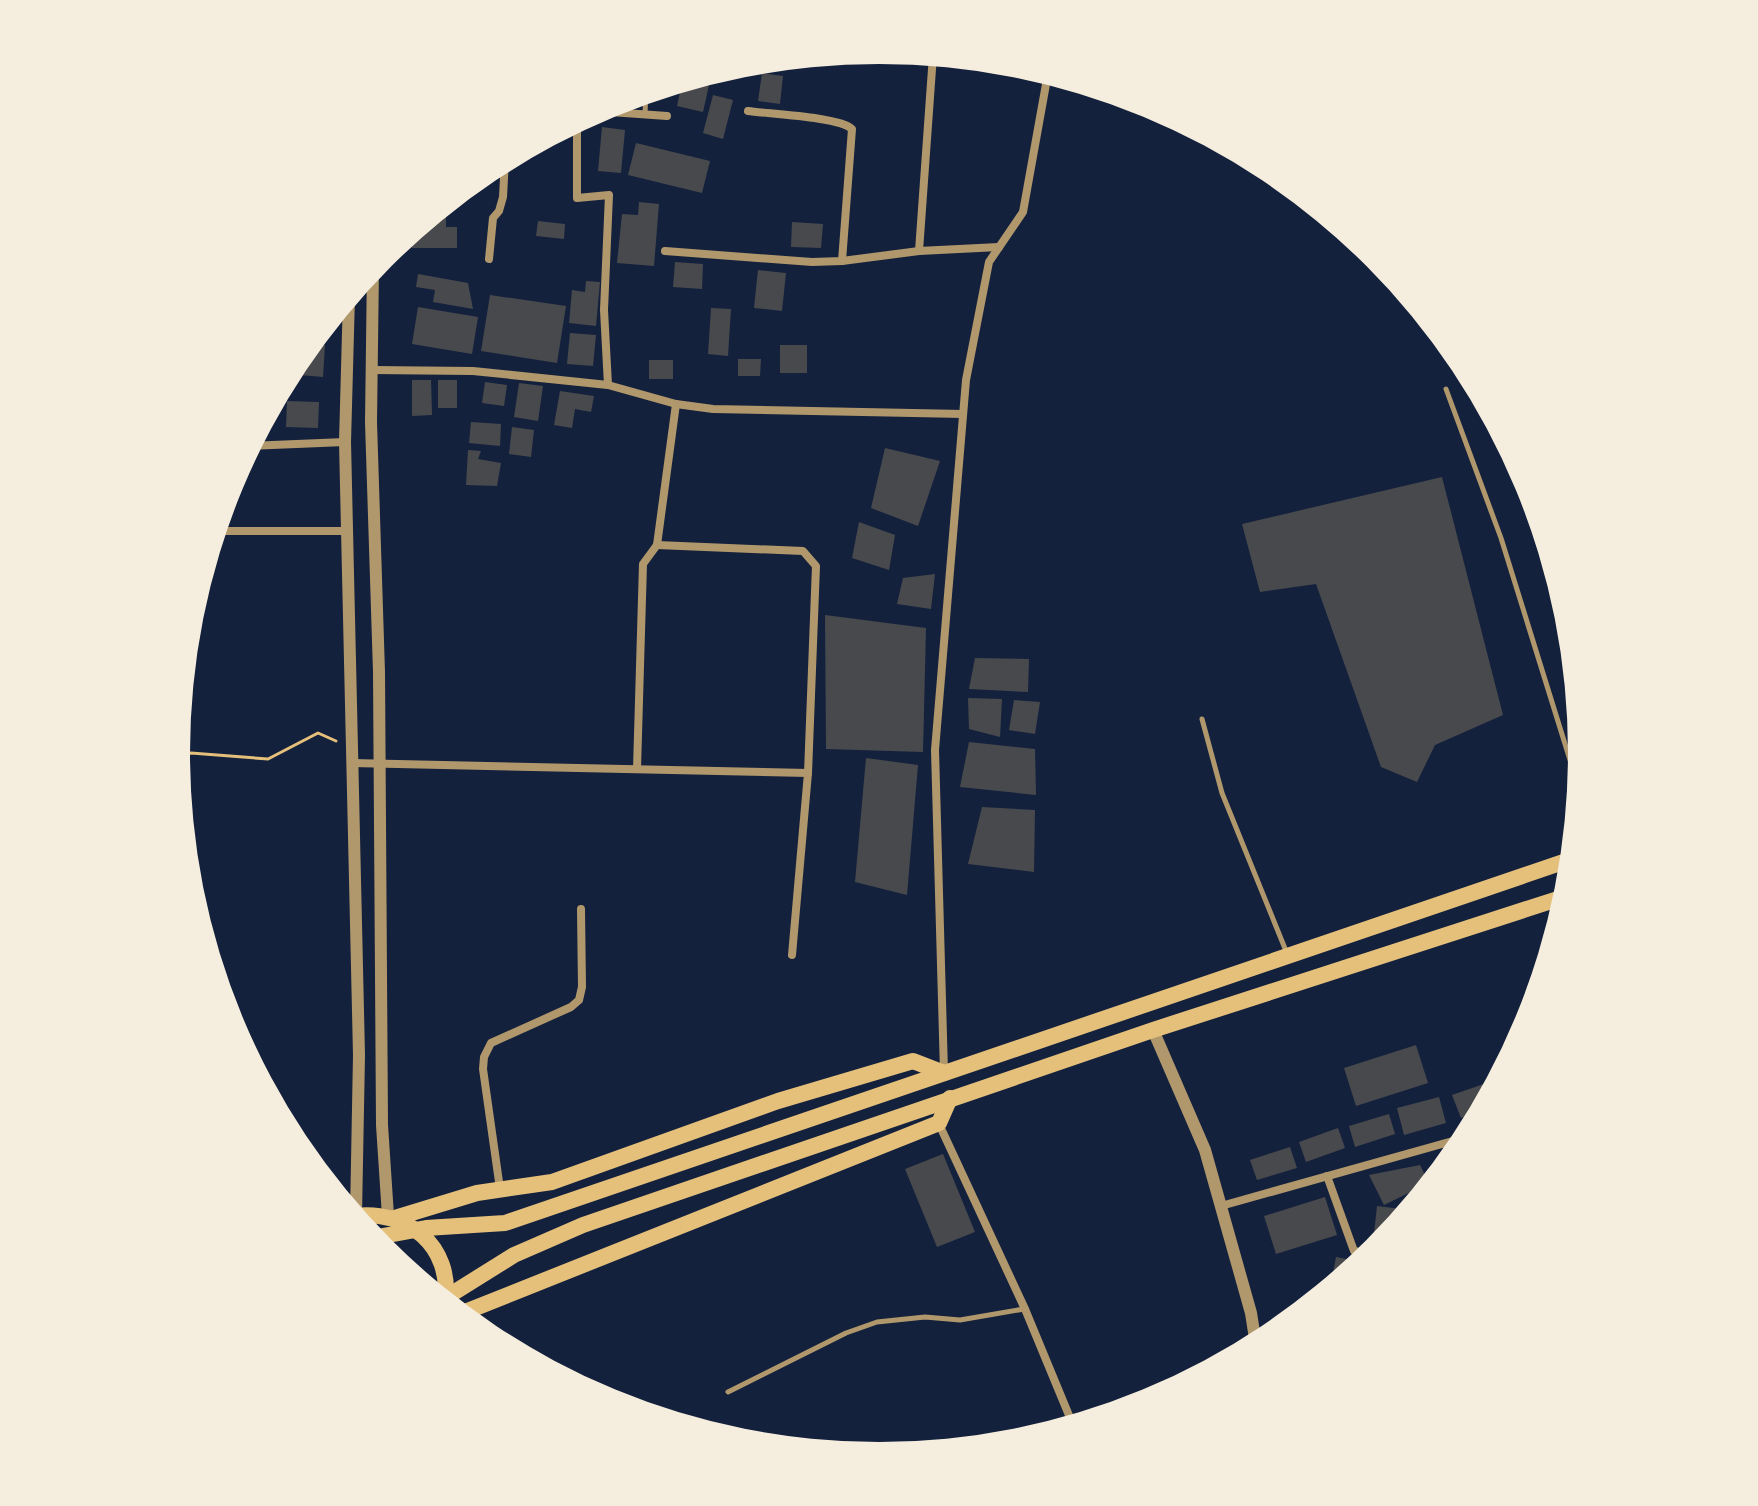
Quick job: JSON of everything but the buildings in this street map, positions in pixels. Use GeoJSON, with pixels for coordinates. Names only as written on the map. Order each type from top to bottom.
{"type":"FeatureCollection","features":[{"type":"Feature","properties":{"kind":"main road"},"geometry":{"type":"LineString","coordinates":[[387,1235],[426,1228],[505,1223],[1559,864]]}},
{"type":"Feature","properties":{"kind":"main road"},"geometry":{"type":"LineString","coordinates":[[454,1295],[514,1255],[583,1225],[1153,1030],[1552,901]]}},
{"type":"Feature","properties":{"kind":"main road"},"geometry":{"type":"LineString","coordinates":[[369,1216],[391,1217],[477,1193],[552,1182],[778,1101],[913,1061],[944,1073]]}},
{"type":"Feature","properties":{"kind":"main road"},"geometry":{"type":"LineString","coordinates":[[472,1309],[939,1123],[950,1098]]}},
{"type":"Feature","properties":{"kind":"main road"},"geometry":{"type":"LineString","coordinates":[[391,1217],[413,1227],[433,1246],[444,1271],[444,1287]]}},
{"type":"Feature","properties":{"kind":"street"},"geometry":{"type":"LineString","coordinates":[[919,251],[932,66]]}},
{"type":"Feature","properties":{"kind":"street"},"geometry":{"type":"LineString","coordinates":[[944,1073],[935,750],[966,380],[989,262],[1023,212],[1046,84]]}},
{"type":"Feature","properties":{"kind":"street"},"geometry":{"type":"LineString","coordinates":[[748,111],[826,120],[849,125],[852,129],[842,261]]}},
{"type":"Feature","properties":{"kind":"street"},"geometry":{"type":"LineString","coordinates":[[626,112],[667,116]]}},
{"type":"Feature","properties":{"kind":"street"},"geometry":{"type":"LineString","coordinates":[[577,134],[577,198],[609,195],[604,310],[608,385]]}},
{"type":"Feature","properties":{"kind":"street"},"geometry":{"type":"LineString","coordinates":[[489,259],[493,218],[499,211],[503,197],[504,175]]}},
{"type":"Feature","properties":{"kind":"street"},"geometry":{"type":"LineString","coordinates":[[665,251],[812,262],[919,251],[999,247]]}},
{"type":"Feature","properties":{"kind":"street"},"geometry":{"type":"LineString","coordinates":[[373,286],[382,1125],[391,1217]]}},
{"type":"Feature","properties":{"kind":"street"},"geometry":{"type":"LineString","coordinates":[[349,314],[345,442],[359,1055],[355,1200]]}},
{"type":"Feature","properties":{"kind":"street"},"geometry":{"type":"LineString","coordinates":[[372,370],[473,371],[608,385],[676,404],[713,409],[963,414]]}},
{"type":"Feature","properties":{"kind":"street"},"geometry":{"type":"LineString","coordinates":[[637,769],[643,564],[657,545],[676,404]]}},
{"type":"Feature","properties":{"kind":"street"},"geometry":{"type":"LineString","coordinates":[[262,445],[345,442]]}},
{"type":"Feature","properties":{"kind":"street"},"geometry":{"type":"LineString","coordinates":[[227,531],[347,531]]}},
{"type":"Feature","properties":{"kind":"street"},"geometry":{"type":"LineString","coordinates":[[657,545],[803,551],[816,566],[808,773],[792,955]]}},
{"type":"Feature","properties":{"kind":"street"},"geometry":{"type":"LineString","coordinates":[[352,756],[379,763],[808,773]]}},
{"type":"Feature","properties":{"kind":"street"},"geometry":{"type":"LineString","coordinates":[[500,1189],[483,1069],[484,1057],[491,1043],[571,1007],[579,1000],[582,987],[581,909]]}},
{"type":"Feature","properties":{"kind":"street"},"geometry":{"type":"LineString","coordinates":[[1153,1030],[1205,1150],[1253,1331]]}},
{"type":"Feature","properties":{"kind":"street"},"geometry":{"type":"LineString","coordinates":[[939,1123],[1025,1309],[1069,1415]]}},
{"type":"Feature","properties":{"kind":"street"},"geometry":{"type":"LineString","coordinates":[[1221,1206],[1447,1142]]}},
{"type":"Feature","properties":{"kind":"street"},"geometry":{"type":"LineString","coordinates":[[1327,1176],[1354,1251]]}},
{"type":"Feature","properties":{"kind":"lane"},"geometry":{"type":"LineString","coordinates":[[645,105],[645,113]]}},
{"type":"Feature","properties":{"kind":"lane"},"geometry":{"type":"LineString","coordinates":[[1446,389],[1501,538],[1568,754]]}},
{"type":"Feature","properties":{"kind":"lane"},"geometry":{"type":"LineString","coordinates":[[1202,719],[1222,793],[1288,956]]}},
{"type":"Feature","properties":{"kind":"lane"},"geometry":{"type":"LineString","coordinates":[[728,1392],[846,1333],[877,1322],[925,1317],[960,1320],[1025,1309]]}},
{"type":"Feature","properties":{"kind":"path"},"geometry":{"type":"LineString","coordinates":[[190,753],[268,759],[318,733],[352,756]]}}]}
